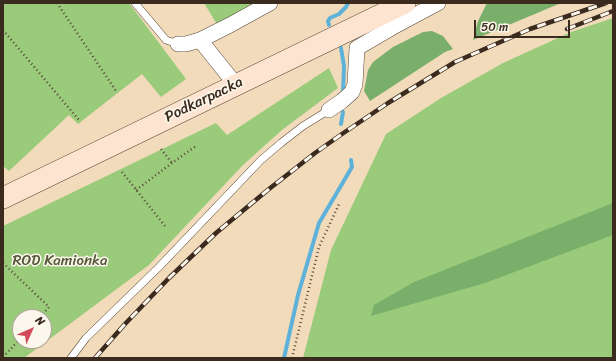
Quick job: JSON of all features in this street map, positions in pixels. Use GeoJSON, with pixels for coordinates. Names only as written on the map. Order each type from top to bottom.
{"type":"FeatureCollection","features":[{"type":"Feature","properties":{"kind":"main road","name":"Podkarpacka"},"geometry":{"type":"LineString","coordinates":[[3,198],[405,3]]}},
{"type":"Feature","properties":{"kind":"street"},"geometry":{"type":"LineString","coordinates":[[178,44],[186,44],[200,40],[270,3]]}},
{"type":"Feature","properties":{"kind":"street"},"geometry":{"type":"LineString","coordinates":[[329,110],[352,92],[354,84],[356,48],[438,3]]}},
{"type":"Feature","properties":{"kind":"street"},"geometry":{"type":"LineString","coordinates":[[200,40],[236,84]]}},
{"type":"Feature","properties":{"kind":"lane"},"geometry":{"type":"LineString","coordinates":[[134,3],[166,40],[178,44]]}},
{"type":"Feature","properties":{"kind":"lane"},"geometry":{"type":"LineString","coordinates":[[71,358],[86,338],[159,267],[261,160],[303,126],[329,110]]}},
{"type":"Feature","properties":{"kind":"path"},"geometry":{"type":"LineString","coordinates":[[57,3],[116,91]]}},
{"type":"Feature","properties":{"kind":"path"},"geometry":{"type":"LineString","coordinates":[[3,30],[79,120]]}},
{"type":"Feature","properties":{"kind":"path"},"geometry":{"type":"LineString","coordinates":[[136,190],[196,146]]}},
{"type":"Feature","properties":{"kind":"path"},"geometry":{"type":"LineString","coordinates":[[161,149],[172,163]]}},
{"type":"Feature","properties":{"kind":"path"},"geometry":{"type":"LineString","coordinates":[[122,172],[165,226]]}},
{"type":"Feature","properties":{"kind":"path"},"geometry":{"type":"LineString","coordinates":[[292,358],[319,247],[340,202]]}},
{"type":"Feature","properties":{"kind":"path"},"geometry":{"type":"LineString","coordinates":[[3,264],[49,307],[47,309]]}},
{"type":"Feature","properties":{"kind":"path"},"geometry":{"type":"LineString","coordinates":[[3,357],[12,347]]}},
{"type":"Feature","properties":{"kind":"green space"},"geometry":{"type":"Polygon","coordinates":[[[3,3],[129,3],[186,79],[161,97],[142,74],[78,124],[69,115],[9,171],[3,166],[3,3]]]}},
{"type":"Feature","properties":{"kind":"green space"},"geometry":{"type":"Polygon","coordinates":[[[204,3],[256,3],[218,26],[204,3]]]}},
{"type":"Feature","properties":{"kind":"green space"},"geometry":{"type":"Polygon","coordinates":[[[487,3],[561,3],[473,40],[478,21],[487,3]]]}},
{"type":"Feature","properties":{"kind":"green space"},"geometry":{"type":"Polygon","coordinates":[[[613,18],[613,358],[303,358],[331,250],[386,134],[441,98],[503,63],[571,32],[613,18]]]}},
{"type":"Feature","properties":{"kind":"green space"},"geometry":{"type":"Polygon","coordinates":[[[432,31],[443,36],[453,49],[445,52],[370,101],[364,91],[368,70],[373,62],[393,47],[423,32],[432,31]]]}},
{"type":"Feature","properties":{"kind":"green space","name":"ROD Kamionka"},"geometry":{"type":"Polygon","coordinates":[[[329,68],[338,88],[282,130],[243,165],[149,265],[52,337],[52,309],[12,309],[12,349],[36,349],[24,358],[3,358],[3,226],[216,123],[227,135],[329,68]]]}},
{"type":"Feature","properties":{"kind":"green space"},"geometry":{"type":"Polygon","coordinates":[[[613,203],[613,235],[485,283],[371,316],[374,305],[414,282],[613,203]]]}},
{"type":"Feature","properties":{"kind":"waterway"},"geometry":{"type":"LineString","coordinates":[[329,25],[328,21],[330,18],[339,14],[348,3]]}},
{"type":"Feature","properties":{"kind":"waterway"},"geometry":{"type":"LineString","coordinates":[[341,48],[344,66],[343,93]]}},
{"type":"Feature","properties":{"kind":"waterway"},"geometry":{"type":"LineString","coordinates":[[341,124],[343,112]]}},
{"type":"Feature","properties":{"kind":"waterway"},"geometry":{"type":"LineString","coordinates":[[284,358],[298,295],[319,223],[352,167],[351,160]]}},
{"type":"Feature","properties":{"kind":"railway"},"geometry":{"type":"LineString","coordinates":[[95,358],[169,278],[216,233],[269,189],[342,134],[388,103],[455,62],[530,29],[606,3]]}},
{"type":"Feature","properties":{"kind":"railway"},"geometry":{"type":"LineString","coordinates":[[567,29],[613,11]]}}]}
